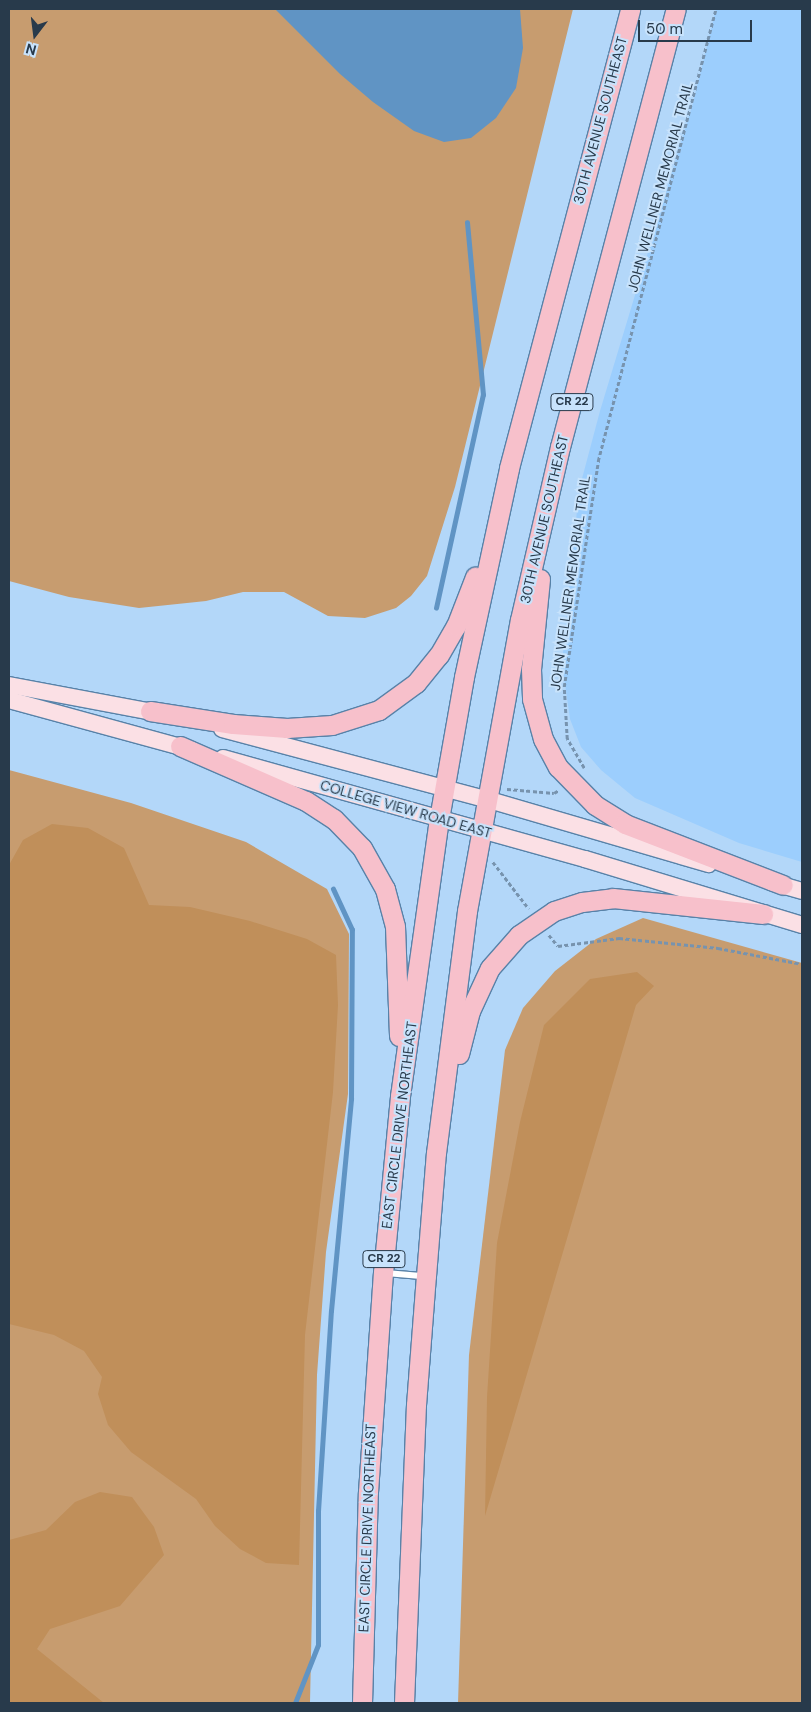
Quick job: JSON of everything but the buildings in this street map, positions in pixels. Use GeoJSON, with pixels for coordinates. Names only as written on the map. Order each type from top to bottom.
{"type":"FeatureCollection","features":[{"type":"Feature","properties":{"kind":"main road","name":"30TH AVENUE SOUTHEAST"},"geometry":{"type":"LineString","coordinates":[[444,788],[464,677],[509,468],[630,9]]}},
{"type":"Feature","properties":{"kind":"main road","name":"30TH AVENUE SOUTHEAST"},"geometry":{"type":"LineString","coordinates":[[481,830],[495,801],[520,620],[551,487],[676,9]]}},
{"type":"Feature","properties":{"kind":"main road"},"geometry":{"type":"LineString","coordinates":[[9,685],[233,724],[315,727],[350,721],[398,699],[425,674],[456,626],[482,557],[509,468]]}},
{"type":"Feature","properties":{"kind":"main road"},"geometry":{"type":"LineString","coordinates":[[551,487],[535,623],[532,699],[543,739],[572,784],[595,805],[625,824],[783,885]]}},
{"type":"Feature","properties":{"kind":"main road","name":"COLLEGE VIEW ROAD EAST"},"geometry":{"type":"LineString","coordinates":[[9,700],[439,818],[802,925]]}},
{"type":"Feature","properties":{"kind":"main road"},"geometry":{"type":"LineString","coordinates":[[150,711],[495,801],[802,891]]}},
{"type":"Feature","properties":{"kind":"main road"},"geometry":{"type":"LineString","coordinates":[[180,746],[317,807],[346,830],[374,864],[385,888],[395,926],[400,1096]]}},
{"type":"Feature","properties":{"kind":"main road","name":"EAST CIRCLE DRIVE NORTHEAST"},"geometry":{"type":"LineString","coordinates":[[362,1703],[369,1465],[383,1273],[400,1096],[444,788]]}},
{"type":"Feature","properties":{"kind":"main road","name":"CR 22"},"geometry":{"type":"LineString","coordinates":[[404,1703],[415,1414],[436,1152],[481,830]]}},
{"type":"Feature","properties":{"kind":"main road"},"geometry":{"type":"LineString","coordinates":[[436,1152],[463,1034],[476,995],[499,956],[538,921],[582,902],[612,898],[762,914]]}},
{"type":"Feature","properties":{"kind":"lane"},"geometry":{"type":"LineString","coordinates":[[383,1273],[426,1276]]}},
{"type":"Feature","properties":{"kind":"path","name":"JOHN WELLNER MEMORIAL TRAIL"},"geometry":{"type":"LineString","coordinates":[[572,784],[587,772],[567,739],[564,686],[598,461],[716,9]]}},
{"type":"Feature","properties":{"kind":"path"},"geometry":{"type":"LineString","coordinates":[[495,801],[508,787],[554,793],[572,784]]}},
{"type":"Feature","properties":{"kind":"path"},"geometry":{"type":"LineString","coordinates":[[491,860],[558,946],[619,938],[718,948],[802,964]]}},
{"type":"Feature","properties":{"kind":"shaded area"},"geometry":{"type":"Polygon","coordinates":[[[9,9],[573,9],[455,487],[427,576],[411,596],[396,608],[365,618],[328,616],[284,592],[243,592],[206,601],[139,608],[69,597],[9,581],[9,9]]]}},
{"type":"Feature","properties":{"kind":"shaded area"},"geometry":{"type":"Polygon","coordinates":[[[275,9],[520,9],[523,48],[516,88],[496,118],[471,138],[444,142],[414,131],[373,102],[340,74],[275,9]]]}},
{"type":"Feature","properties":{"kind":"shaded area"},"geometry":{"type":"Polygon","coordinates":[[[716,9],[802,9],[802,862],[739,843],[635,798],[601,770],[581,747],[570,719],[562,663],[579,490],[600,411],[693,103],[716,9]]]}},
{"type":"Feature","properties":{"kind":"shaded area"},"geometry":{"type":"Polygon","coordinates":[[[9,770],[131,803],[246,842],[327,889],[349,934],[348,1094],[326,1252],[317,1375],[310,1703],[9,1703],[9,770]]]}},
{"type":"Feature","properties":{"kind":"shaded area"},"geometry":{"type":"Polygon","coordinates":[[[52,824],[88,828],[124,848],[149,905],[190,907],[250,921],[307,939],[336,955],[338,1005],[333,1092],[305,1335],[299,1565],[266,1563],[240,1549],[215,1526],[196,1499],[131,1452],[108,1425],[98,1394],[102,1377],[84,1351],[54,1335],[9,1324],[9,865],[23,840],[52,824]]]}},
{"type":"Feature","properties":{"kind":"shaded area"},"geometry":{"type":"Polygon","coordinates":[[[643,918],[802,963],[802,1703],[458,1703],[469,1355],[505,1050],[523,1008],[555,971],[596,939],[643,918]]]}},
{"type":"Feature","properties":{"kind":"shaded area"},"geometry":{"type":"Polygon","coordinates":[[[637,972],[654,986],[636,1005],[485,1516],[487,1397],[497,1243],[520,1122],[544,1025],[590,979],[637,972]]]}},
{"type":"Feature","properties":{"kind":"shaded area"},"geometry":{"type":"Polygon","coordinates":[[[100,1492],[132,1497],[154,1527],[164,1555],[120,1606],[50,1629],[37,1649],[104,1703],[9,1703],[9,1540],[46,1530],[75,1502],[100,1492]]]}},
{"type":"Feature","properties":{"kind":"waterway"},"geometry":{"type":"LineString","coordinates":[[436,608],[483,395],[467,223]]}},
{"type":"Feature","properties":{"kind":"waterway"},"geometry":{"type":"LineString","coordinates":[[295,1703],[318,1645],[318,1511],[331,1311],[351,1099],[352,930],[333,889]]}}]}
